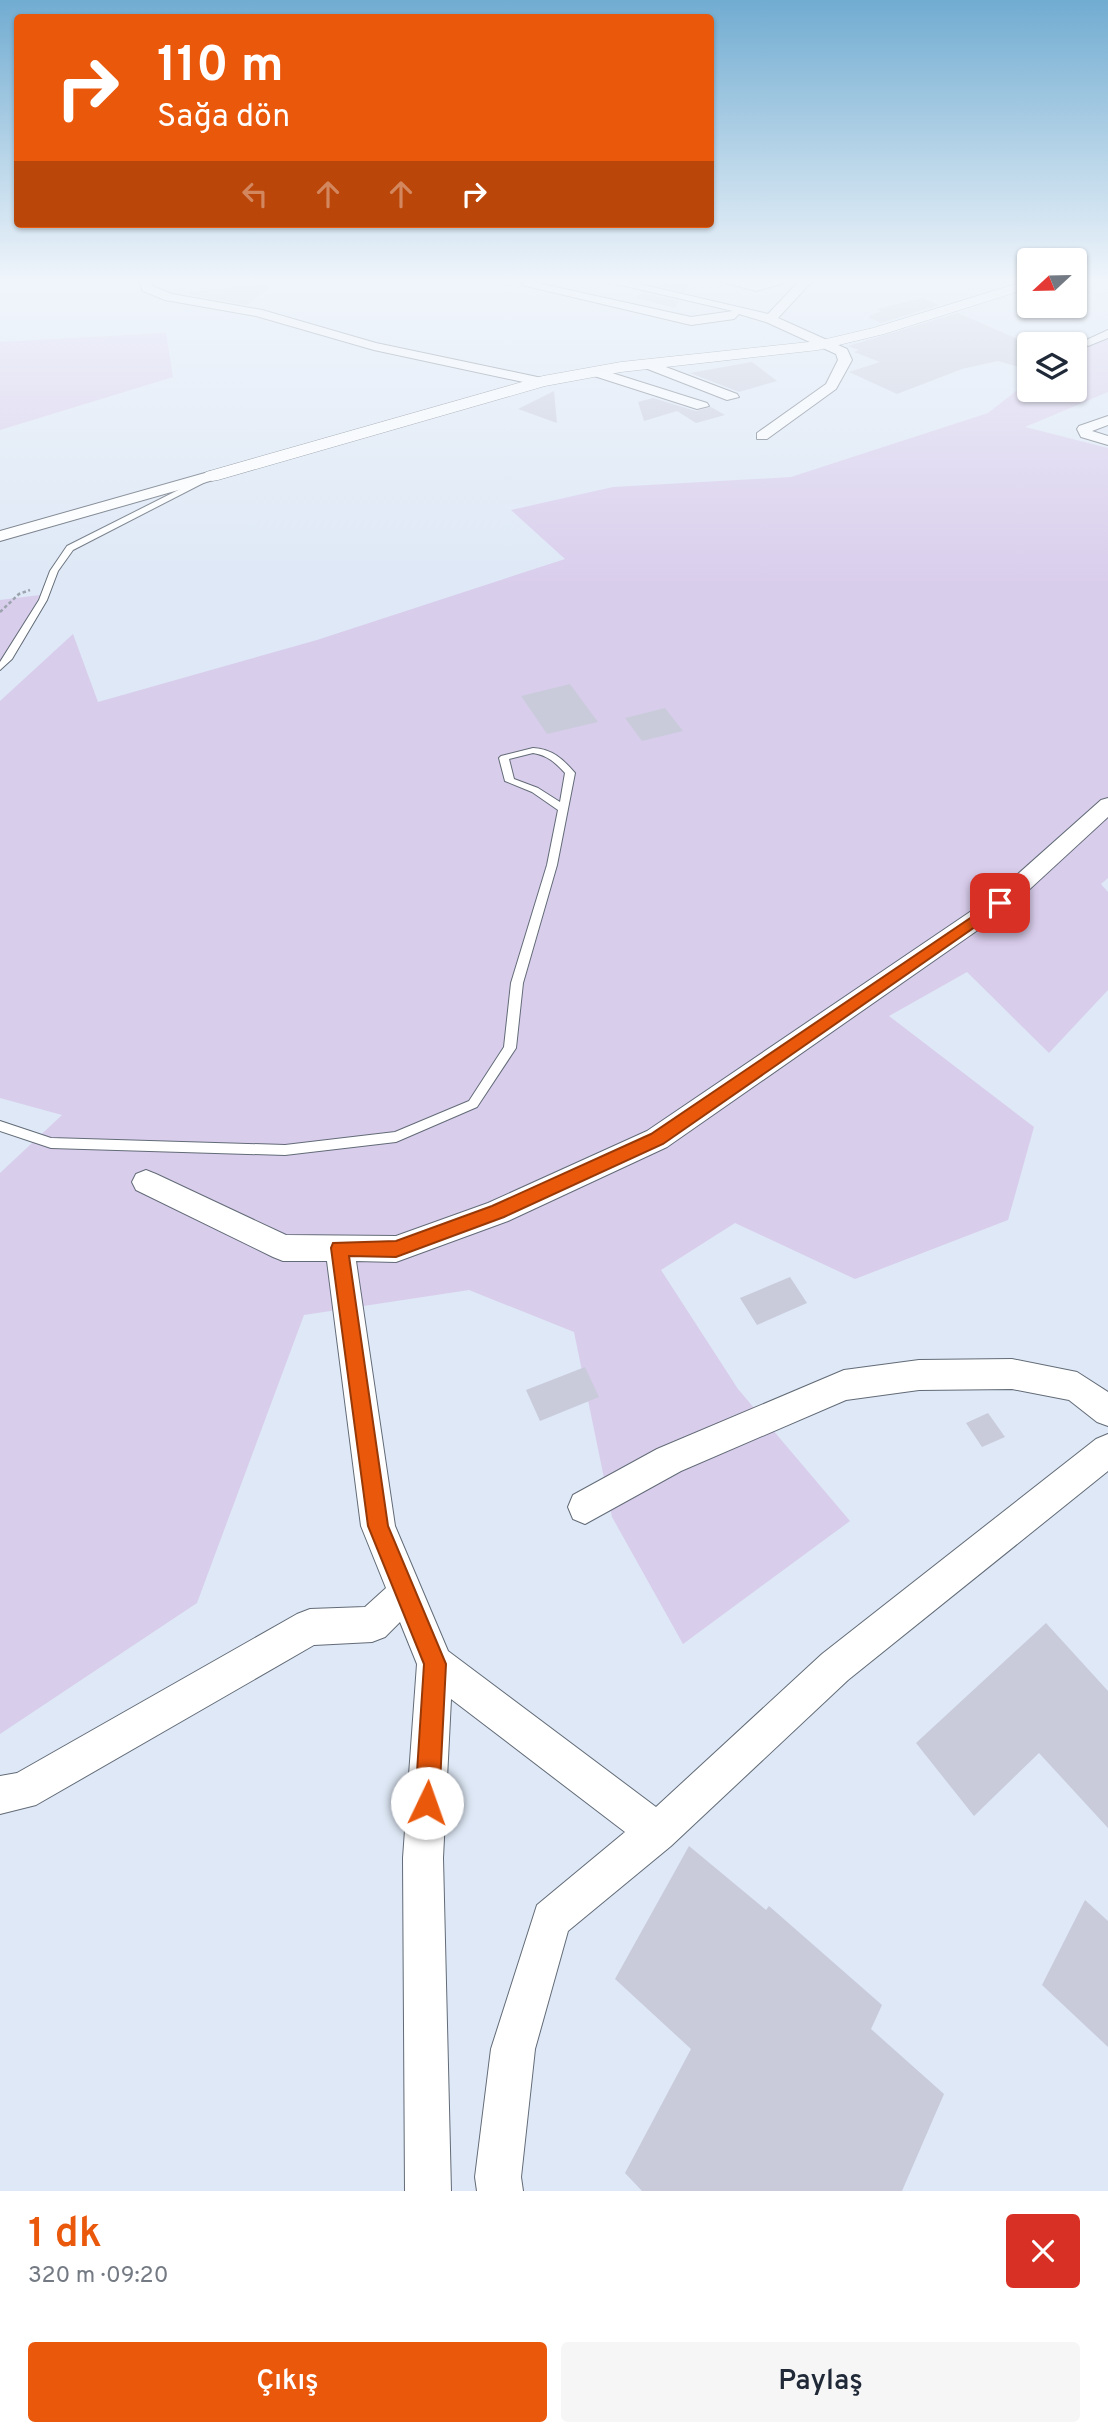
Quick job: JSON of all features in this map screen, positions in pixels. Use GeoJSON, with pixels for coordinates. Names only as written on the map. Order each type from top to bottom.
{"type":"FeatureCollection","features":[{"type":"Feature","properties":{"kind":"street"},"geometry":{"type":"LineString","coordinates":[[534,380],[542,382]]}},
{"type":"Feature","properties":{"kind":"street"},"geometry":{"type":"LineString","coordinates":[[0,536],[312,451],[392,423],[551,380]]}},
{"type":"Feature","properties":{"kind":"street"},"geometry":{"type":"LineString","coordinates":[[622,380],[702,406]]}},
{"type":"Feature","properties":{"kind":"street"},"geometry":{"type":"LineString","coordinates":[[690,380],[733,397]]}},
{"type":"Feature","properties":{"kind":"street"},"geometry":{"type":"LineString","coordinates":[[762,436],[831,386],[834,380]]}},
{"type":"Feature","properties":{"kind":"street"},"geometry":{"type":"LineString","coordinates":[[1108,420],[1084,429],[1086,434],[1108,440]]}},
{"type":"Feature","properties":{"kind":"street"},"geometry":{"type":"LineString","coordinates":[[78,515],[89,524],[105,530]]}},
{"type":"Feature","properties":{"kind":"street"},"geometry":{"type":"LineString","coordinates":[[146,1182],[282,1248],[396,1249],[498,1212],[657,1139],[1000,903],[1108,805]]}},
{"type":"Feature","properties":{"kind":"street"},"geometry":{"type":"LineString","coordinates":[[340,1248],[378,1526],[435,1664],[424,1858],[428,2191]]}},
{"type":"Feature","properties":{"kind":"street"},"geometry":{"type":"LineString","coordinates":[[585,1507],[669,1460],[844,1385],[919,1375],[1012,1374],[1077,1387],[1108,1410]]}},
{"type":"Feature","properties":{"kind":"street"},"geometry":{"type":"LineString","coordinates":[[500,2191],[498,2177],[513,2049],[551,1919],[657,1832],[835,1667],[1108,1450]]}},
{"type":"Feature","properties":{"kind":"street"},"geometry":{"type":"LineString","coordinates":[[0,1795],[22,1791],[310,1627],[372,1624],[406,1593]]}},
{"type":"Feature","properties":{"kind":"street"},"geometry":{"type":"LineString","coordinates":[[435,1664],[657,1832]]}},
{"type":"Feature","properties":{"kind":"lane"},"geometry":{"type":"LineString","coordinates":[[0,667],[15,648],[43,600],[54,571],[70,548],[212,477]]}},
{"type":"Feature","properties":{"kind":"lane"},"geometry":{"type":"LineString","coordinates":[[0,1126],[51,1143],[285,1150],[396,1137],[473,1104],[510,1048],[517,983],[552,865],[564,809],[570,773],[555,755],[528,749],[504,758],[510,781],[535,790],[564,809]]}},
{"type":"Feature","properties":{"kind":"shaded area"},"geometry":{"type":"Polygon","coordinates":[[[0,380],[162,380],[0,430],[0,380]]]}},
{"type":"Feature","properties":{"kind":"shaded area"},"geometry":{"type":"Polygon","coordinates":[[[1087,380],[1108,380],[1108,392],[1087,401],[1087,380]]]}},
{"type":"Feature","properties":{"kind":"shaded area"},"geometry":{"type":"Polygon","coordinates":[[[1017,390],[1017,402],[1084,402],[1025,427],[1108,448],[1108,878],[1101,884],[1108,892],[1108,990],[1049,1053],[967,972],[889,1016],[1034,1127],[1008,1220],[855,1279],[735,1223],[661,1270],[738,1389],[850,1521],[683,1644],[612,1517],[574,1332],[469,1290],[304,1315],[197,1603],[0,1734],[0,1173],[62,1115],[0,1098],[0,701],[73,634],[98,702],[317,640],[565,559],[511,510],[613,487],[791,477],[988,413],[1017,390]]]}},
{"type":"Feature","properties":{"kind":"shaded area"},"geometry":{"type":"Polygon","coordinates":[[[48,594],[23,643],[0,665],[0,600],[48,594]]]}},
{"type":"Feature","properties":{"kind":"building"},"geometry":{"type":"Polygon","coordinates":[[[709,380],[777,381],[739,392],[709,380]]]}},
{"type":"Feature","properties":{"kind":"building"},"geometry":{"type":"Polygon","coordinates":[[[867,380],[933,380],[897,394],[867,380]]]}},
{"type":"Feature","properties":{"kind":"building"},"geometry":{"type":"Polygon","coordinates":[[[554,391],[557,423],[518,409],[554,391]]]}},
{"type":"Feature","properties":{"kind":"building"},"geometry":{"type":"Polygon","coordinates":[[[653,398],[696,411],[711,407],[725,415],[696,423],[677,411],[644,421],[638,402],[653,398]]]}},
{"type":"Feature","properties":{"kind":"building"},"geometry":{"type":"Polygon","coordinates":[[[570,684],[598,722],[547,734],[521,696],[570,684]]]}},
{"type":"Feature","properties":{"kind":"building"},"geometry":{"type":"Polygon","coordinates":[[[665,708],[683,731],[642,741],[625,718],[665,708]]]}},
{"type":"Feature","properties":{"kind":"building"},"geometry":{"type":"Polygon","coordinates":[[[790,1277],[807,1303],[757,1325],[740,1298],[790,1277]]]}},
{"type":"Feature","properties":{"kind":"building"},"geometry":{"type":"Polygon","coordinates":[[[585,1367],[599,1397],[540,1421],[526,1390],[585,1367]]]}},
{"type":"Feature","properties":{"kind":"building"},"geometry":{"type":"Polygon","coordinates":[[[988,1413],[1005,1437],[982,1447],[966,1423],[988,1413]]]}},
{"type":"Feature","properties":{"kind":"building"},"geometry":{"type":"Polygon","coordinates":[[[1046,1623],[1108,1691],[1108,1828],[1039,1753],[974,1816],[916,1743],[1046,1623]]]}},
{"type":"Feature","properties":{"kind":"building"},"geometry":{"type":"Polygon","coordinates":[[[689,1846],[766,1910],[769,1906],[882,2005],[871,2029],[944,2094],[902,2191],[642,2191],[625,2173],[691,2049],[615,1979],[689,1846]]]}},
{"type":"Feature","properties":{"kind":"building"},"geometry":{"type":"Polygon","coordinates":[[[1085,1900],[1108,1921],[1108,2047],[1042,1985],[1085,1900]]]}},
{"type":"Feature","properties":{"kind":"route"},"geometry":{"type":"LineString","coordinates":[[427,1803],[435,1664],[378,1526],[340,1248],[396,1249],[498,1212],[657,1139],[1000,903]]}}]}
